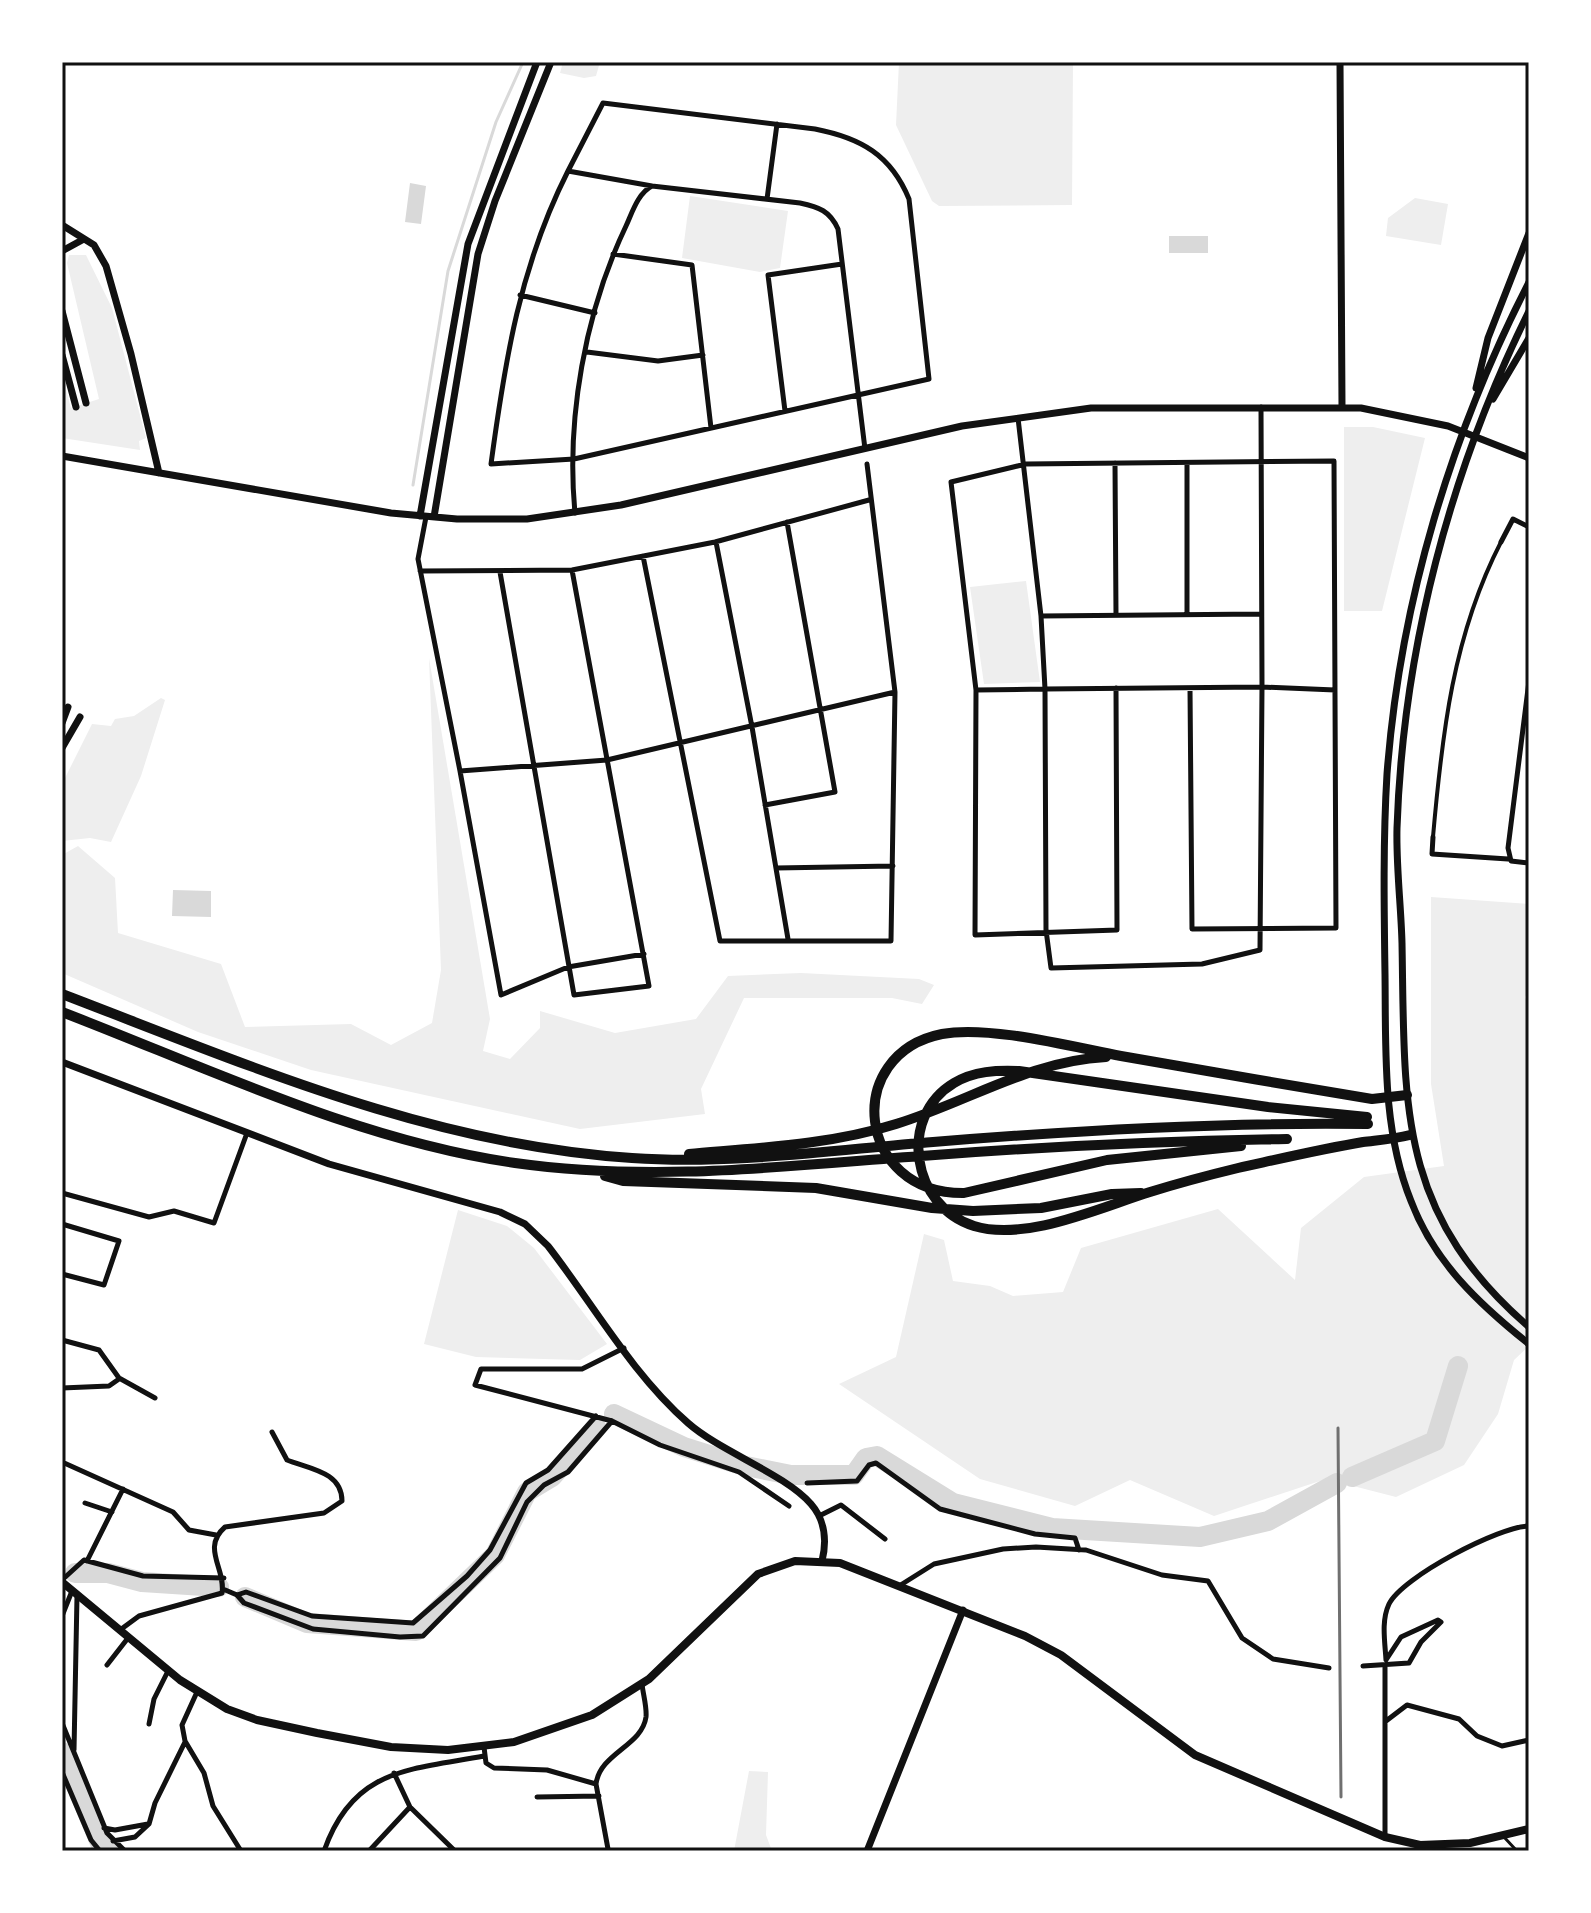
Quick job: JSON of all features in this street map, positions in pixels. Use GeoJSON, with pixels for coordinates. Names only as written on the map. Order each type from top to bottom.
{"type":"FeatureCollection","features":[{"type":"Feature","properties":{"kind":"highway"},"geometry":{"type":"LineString","coordinates":[[62,994],[297,1084],[381,1112],[511,1143],[635,1158],[704,1160],[781,1156],[977,1138],[1194,1125],[1367,1121],[1019,1071],[975,1074],[947,1088],[928,1109],[918,1138],[918,1159],[923,1179],[945,1210],[975,1226],[1008,1230],[1048,1223],[1235,1169],[1410,1135]]}},
{"type":"Feature","properties":{"kind":"highway"},"geometry":{"type":"LineString","coordinates":[[62,1012],[379,1130],[497,1160],[582,1170],[676,1174],[757,1171],[1102,1143],[1287,1139],[1107,1160],[964,1193],[919,1187],[897,1169],[879,1141],[874,1116],[877,1092],[885,1073],[906,1050],[942,1034],[984,1034],[1372,1099],[1407,1095]]}},
{"type":"Feature","properties":{"kind":"highway"},"geometry":{"type":"LineString","coordinates":[[635,1158],[782,1145],[883,1128],[936,1111],[1045,1065],[1124,1056]]}},
{"type":"Feature","properties":{"kind":"highway"},"geometry":{"type":"LineString","coordinates":[[582,1170],[623,1181],[816,1188],[932,1208],[973,1211],[1041,1208],[1112,1194],[1147,1193]]}},
{"type":"Feature","properties":{"kind":"main road"},"geometry":{"type":"LineString","coordinates":[[62,1581],[197,1692],[227,1709],[257,1720],[391,1747],[484,1752],[561,1728],[616,1702],[642,1684],[758,1574],[787,1562],[822,1561],[848,1565],[963,1610],[1061,1655],[1195,1755],[1385,1837],[1420,1845],[1470,1843],[1529,1829]]}},
{"type":"Feature","properties":{"kind":"street"},"geometry":{"type":"LineString","coordinates":[[427,517],[468,244],[482,198],[537,62]]}},
{"type":"Feature","properties":{"kind":"street"},"geometry":{"type":"LineString","coordinates":[[551,62],[495,201],[478,254],[418,559],[501,995],[568,967],[644,954]]}},
{"type":"Feature","properties":{"kind":"street"},"geometry":{"type":"LineString","coordinates":[[1340,62],[1342,407]]}},
{"type":"Feature","properties":{"kind":"street"},"geometry":{"type":"LineString","coordinates":[[603,103],[777,124],[850,136],[872,148],[901,178],[909,199],[929,379],[574,459],[491,464],[520,295],[541,227],[603,103]]}},
{"type":"Feature","properties":{"kind":"street"},"geometry":{"type":"LineString","coordinates":[[767,199],[777,124]]}},
{"type":"Feature","properties":{"kind":"street"},"geometry":{"type":"LineString","coordinates":[[568,171],[652,186],[817,207],[832,217],[842,264],[865,449]]}},
{"type":"Feature","properties":{"kind":"street"},"geometry":{"type":"LineString","coordinates":[[575,514],[575,420],[595,313],[613,254],[641,195],[652,186]]}},
{"type":"Feature","properties":{"kind":"street"},"geometry":{"type":"LineString","coordinates":[[62,225],[99,250],[112,282],[159,473]]}},
{"type":"Feature","properties":{"kind":"street"},"geometry":{"type":"LineString","coordinates":[[1471,409],[1488,338],[1529,233]]}},
{"type":"Feature","properties":{"kind":"street"},"geometry":{"type":"LineString","coordinates":[[62,251],[84,239]]}},
{"type":"Feature","properties":{"kind":"street"},"geometry":{"type":"LineString","coordinates":[[613,254],[692,265],[711,429]]}},
{"type":"Feature","properties":{"kind":"street"},"geometry":{"type":"LineString","coordinates":[[785,411],[768,275],[842,264]]}},
{"type":"Feature","properties":{"kind":"street"},"geometry":{"type":"LineString","coordinates":[[1529,282],[1471,409],[1443,489],[1419,579],[1391,733],[1384,868],[1388,1098],[1393,1139],[1411,1204],[1435,1249],[1476,1300],[1529,1344]]}},
{"type":"Feature","properties":{"kind":"street"},"geometry":{"type":"LineString","coordinates":[[520,295],[595,313]]}},
{"type":"Feature","properties":{"kind":"street"},"geometry":{"type":"LineString","coordinates":[[62,311],[86,403]]}},
{"type":"Feature","properties":{"kind":"street"},"geometry":{"type":"LineString","coordinates":[[1529,311],[1483,414],[1460,478],[1428,592],[1402,751],[1397,829],[1410,1135],[1431,1201],[1459,1254],[1501,1303],[1529,1327]]}},
{"type":"Feature","properties":{"kind":"street"},"geometry":{"type":"LineString","coordinates":[[1483,414],[1529,338]]}},
{"type":"Feature","properties":{"kind":"street"},"geometry":{"type":"LineString","coordinates":[[587,352],[658,361],[703,355]]}},
{"type":"Feature","properties":{"kind":"street"},"geometry":{"type":"LineString","coordinates":[[62,355],[76,407]]}},
{"type":"Feature","properties":{"kind":"street"},"geometry":{"type":"LineString","coordinates":[[1018,416],[1026,464],[1041,616],[1045,689],[1046,930],[1051,968],[1202,964],[1260,950],[1263,929],[1261,406]]}},
{"type":"Feature","properties":{"kind":"street"},"geometry":{"type":"LineString","coordinates":[[62,456],[427,517],[480,520],[575,514],[1018,416],[1091,408],[1342,407],[1406,415],[1448,426],[1508,447],[1529,458]]}},
{"type":"Feature","properties":{"kind":"street"},"geometry":{"type":"LineString","coordinates":[[1116,688],[1117,930],[1046,930],[975,935],[976,690],[951,482],[1026,464],[1334,461],[1336,928],[1192,929],[1190,688]]}},
{"type":"Feature","properties":{"kind":"street"},"geometry":{"type":"LineString","coordinates":[[1115,463],[1116,615]]}},
{"type":"Feature","properties":{"kind":"street"},"geometry":{"type":"LineString","coordinates":[[1187,463],[1187,614]]}},
{"type":"Feature","properties":{"kind":"street"},"geometry":{"type":"LineString","coordinates":[[643,556],[720,941],[891,941],[895,692],[869,500],[867,464]]}},
{"type":"Feature","properties":{"kind":"street"},"geometry":{"type":"LineString","coordinates":[[420,571],[572,570],[715,542],[869,500]]}},
{"type":"Feature","properties":{"kind":"street"},"geometry":{"type":"LineString","coordinates":[[1529,527],[1513,519],[1468,614],[1459,652],[1432,854],[1529,863]]}},
{"type":"Feature","properties":{"kind":"street"},"geometry":{"type":"LineString","coordinates":[[765,805],[835,792],[787,522]]}},
{"type":"Feature","properties":{"kind":"street"},"geometry":{"type":"LineString","coordinates":[[715,542],[752,727],[788,939]]}},
{"type":"Feature","properties":{"kind":"street"},"geometry":{"type":"LineString","coordinates":[[500,572],[574,995],[649,986],[572,570]]}},
{"type":"Feature","properties":{"kind":"street"},"geometry":{"type":"LineString","coordinates":[[1041,616],[1261,614]]}},
{"type":"Feature","properties":{"kind":"street"},"geometry":{"type":"LineString","coordinates":[[1508,859],[1529,681]]}},
{"type":"Feature","properties":{"kind":"street"},"geometry":{"type":"LineString","coordinates":[[976,690],[1262,687],[1335,690]]}},
{"type":"Feature","properties":{"kind":"street"},"geometry":{"type":"LineString","coordinates":[[460,771],[607,760],[895,692]]}},
{"type":"Feature","properties":{"kind":"street"},"geometry":{"type":"LineString","coordinates":[[62,723],[68,707]]}},
{"type":"Feature","properties":{"kind":"street"},"geometry":{"type":"LineString","coordinates":[[62,748],[80,717]]}},
{"type":"Feature","properties":{"kind":"street"},"geometry":{"type":"LineString","coordinates":[[776,868],[893,866]]}},
{"type":"Feature","properties":{"kind":"street"},"geometry":{"type":"LineString","coordinates":[[62,1062],[329,1164],[511,1216],[543,1240],[649,1382],[690,1425],[799,1495],[819,1516],[825,1541],[822,1561]]}},
{"type":"Feature","properties":{"kind":"street"},"geometry":{"type":"LineString","coordinates":[[62,1193],[149,1217],[174,1211],[214,1223],[247,1133]]}},
{"type":"Feature","properties":{"kind":"street"},"geometry":{"type":"LineString","coordinates":[[62,1224],[119,1241],[104,1285],[62,1274]]}},
{"type":"Feature","properties":{"kind":"street"},"geometry":{"type":"LineString","coordinates":[[62,1340],[99,1350],[119,1378],[155,1398]]}},
{"type":"Feature","properties":{"kind":"street"},"geometry":{"type":"LineString","coordinates":[[624,1348],[582,1369],[481,1369],[475,1385],[612,1421],[671,1450],[739,1472],[789,1506]]}},
{"type":"Feature","properties":{"kind":"street"},"geometry":{"type":"LineString","coordinates":[[62,1388],[109,1386],[119,1378]]}},
{"type":"Feature","properties":{"kind":"street"},"geometry":{"type":"LineString","coordinates":[[237,1595],[246,1592],[312,1616],[413,1623],[467,1576],[490,1550],[526,1483],[548,1470],[596,1416]]}},
{"type":"Feature","properties":{"kind":"street"},"geometry":{"type":"LineString","coordinates":[[223,1589],[237,1595],[244,1603],[313,1629],[423,1636],[500,1558],[527,1502],[544,1485],[568,1472],[612,1421]]}},
{"type":"Feature","properties":{"kind":"street"},"geometry":{"type":"LineString","coordinates":[[120,1630],[139,1616],[163,1612],[222,1593],[224,1578],[213,1548],[216,1535],[225,1527],[324,1513],[342,1501],[342,1489],[335,1478],[287,1460],[272,1432]]}},
{"type":"Feature","properties":{"kind":"street"},"geometry":{"type":"LineString","coordinates":[[62,1454],[62,1462],[173,1512],[189,1530],[216,1535]]}},
{"type":"Feature","properties":{"kind":"street"},"geometry":{"type":"LineString","coordinates":[[807,1483],[857,1481],[869,1465],[876,1463],[940,1509],[1035,1534],[1075,1538],[1079,1550]]}},
{"type":"Feature","properties":{"kind":"street"},"geometry":{"type":"LineString","coordinates":[[87,1561],[123,1489]]}},
{"type":"Feature","properties":{"kind":"street"},"geometry":{"type":"LineString","coordinates":[[85,1503],[112,1512]]}},
{"type":"Feature","properties":{"kind":"street"},"geometry":{"type":"LineString","coordinates":[[819,1516],[841,1505],[885,1539]]}},
{"type":"Feature","properties":{"kind":"street"},"geometry":{"type":"LineString","coordinates":[[1385,1837],[1384,1617],[1390,1600],[1413,1579],[1505,1529],[1529,1526]]}},
{"type":"Feature","properties":{"kind":"street"},"geometry":{"type":"LineString","coordinates":[[898,1587],[934,1564],[967,1555],[1036,1547],[1079,1550],[1162,1575],[1208,1581],[1242,1638],[1273,1659],[1329,1668]]}},
{"type":"Feature","properties":{"kind":"street"},"geometry":{"type":"LineString","coordinates":[[62,1581],[75,1565],[87,1561],[143,1576],[224,1578]]}},
{"type":"Feature","properties":{"kind":"street"},"geometry":{"type":"LineString","coordinates":[[62,1616],[74,1593]]}},
{"type":"Feature","properties":{"kind":"street"},"geometry":{"type":"LineString","coordinates":[[74,1593],[74,1750]]}},
{"type":"Feature","properties":{"kind":"street"},"geometry":{"type":"LineString","coordinates":[[867,1851],[963,1610]]}},
{"type":"Feature","properties":{"kind":"street"},"geometry":{"type":"LineString","coordinates":[[1363,1666],[1409,1663],[1421,1642],[1441,1622],[1438,1620],[1401,1637],[1386,1660]]}},
{"type":"Feature","properties":{"kind":"street"},"geometry":{"type":"LineString","coordinates":[[107,1665],[129,1637]]}},
{"type":"Feature","properties":{"kind":"street"},"geometry":{"type":"LineString","coordinates":[[149,1724],[154,1699],[169,1670]]}},
{"type":"Feature","properties":{"kind":"street"},"geometry":{"type":"LineString","coordinates":[[602,1851],[608,1849],[596,1784],[602,1767],[641,1730],[646,1717],[642,1684]]}},
{"type":"Feature","properties":{"kind":"street"},"geometry":{"type":"LineString","coordinates":[[197,1692],[182,1725],[185,1741],[204,1773],[213,1806],[241,1851]]}},
{"type":"Feature","properties":{"kind":"street"},"geometry":{"type":"LineString","coordinates":[[1385,1721],[1407,1705],[1459,1719],[1477,1736],[1502,1746],[1529,1740]]}},
{"type":"Feature","properties":{"kind":"street"},"geometry":{"type":"LineString","coordinates":[[62,1723],[104,1828],[125,1851]]}},
{"type":"Feature","properties":{"kind":"street"},"geometry":{"type":"LineString","coordinates":[[113,1841],[135,1837],[149,1824],[160,1791],[185,1741]]}},
{"type":"Feature","properties":{"kind":"street"},"geometry":{"type":"LineString","coordinates":[[324,1851],[332,1829],[345,1809],[365,1789],[394,1773],[484,1752],[486,1763],[494,1768],[547,1770],[596,1784]]}},
{"type":"Feature","properties":{"kind":"street"},"geometry":{"type":"LineString","coordinates":[[62,1772],[91,1840],[100,1851]]}},
{"type":"Feature","properties":{"kind":"street"},"geometry":{"type":"LineString","coordinates":[[394,1773],[410,1807],[455,1851]]}},
{"type":"Feature","properties":{"kind":"street"},"geometry":{"type":"LineString","coordinates":[[537,1797],[600,1795]]}},
{"type":"Feature","properties":{"kind":"street"},"geometry":{"type":"LineString","coordinates":[[369,1851],[410,1807]]}},
{"type":"Feature","properties":{"kind":"street"},"geometry":{"type":"LineString","coordinates":[[104,1828],[115,1830],[149,1824]]}},
{"type":"Feature","properties":{"kind":"lane"},"geometry":{"type":"LineString","coordinates":[[1502,1836],[1517,1851]]}},
{"type":"Feature","properties":{"kind":"shaded area"},"geometry":{"type":"Polygon","coordinates":[[[563,62],[600,62],[596,76],[584,78],[560,73],[563,62]]]}},
{"type":"Feature","properties":{"kind":"shaded area"},"geometry":{"type":"Polygon","coordinates":[[[899,62],[1073,62],[1072,205],[939,206],[932,201],[896,125],[899,62]]]}},
{"type":"Feature","properties":{"kind":"shaded area"},"geometry":{"type":"Polygon","coordinates":[[[410,183],[426,186],[421,224],[405,222],[410,183]]]}},
{"type":"Feature","properties":{"kind":"shaded area"},"geometry":{"type":"Polygon","coordinates":[[[690,196],[788,211],[780,268],[760,272],[682,258],[690,196]]]}},
{"type":"Feature","properties":{"kind":"shaded area"},"geometry":{"type":"Polygon","coordinates":[[[1415,198],[1448,204],[1441,245],[1386,236],[1388,218],[1415,198]]]}},
{"type":"Feature","properties":{"kind":"shaded area"},"geometry":{"type":"Polygon","coordinates":[[[1169,236],[1208,236],[1208,253],[1169,253],[1169,236]]]}},
{"type":"Feature","properties":{"kind":"shaded area"},"geometry":{"type":"Polygon","coordinates":[[[69,255],[86,255],[112,308],[146,438],[139,441],[140,450],[62,438],[62,376],[71,408],[99,399],[67,263],[69,255]]]}},
{"type":"Feature","properties":{"kind":"shaded area"},"geometry":{"type":"Polygon","coordinates":[[[1344,427],[1373,427],[1425,438],[1382,611],[1344,611],[1344,427]]]}},
{"type":"Feature","properties":{"kind":"shaded area"},"geometry":{"type":"Polygon","coordinates":[[[1026,581],[1040,682],[984,684],[970,587],[1026,581]]]}},
{"type":"Feature","properties":{"kind":"shaded area"},"geometry":{"type":"Polygon","coordinates":[[[429,658],[490,1019],[483,1051],[510,1059],[540,1028],[540,1011],[615,1033],[696,1019],[728,976],[801,973],[919,979],[934,985],[922,1004],[892,998],[744,998],[701,1089],[705,1114],[580,1129],[311,1070],[198,1032],[62,973],[62,855],[78,846],[115,878],[118,933],[221,964],[245,1027],[351,1024],[391,1045],[432,1023],[441,970],[429,658]]]}},
{"type":"Feature","properties":{"kind":"shaded area"},"geometry":{"type":"Polygon","coordinates":[[[161,698],[165,700],[141,776],[111,842],[90,838],[62,841],[62,784],[92,724],[111,726],[115,719],[134,716],[161,698]]]}},
{"type":"Feature","properties":{"kind":"shaded area"},"geometry":{"type":"Polygon","coordinates":[[[173,890],[211,891],[211,917],[172,916],[173,890]]]}},
{"type":"Feature","properties":{"kind":"shaded area"},"geometry":{"type":"Polygon","coordinates":[[[1431,897],[1529,904],[1529,991],[1525,997],[1529,1006],[1529,1346],[1514,1360],[1498,1414],[1464,1465],[1396,1497],[1326,1479],[1214,1516],[1130,1480],[1075,1506],[980,1479],[839,1384],[896,1357],[924,1234],[944,1240],[953,1281],[990,1286],[1013,1296],[1063,1292],[1081,1248],[1218,1209],[1295,1280],[1301,1228],[1364,1177],[1444,1166],[1431,1084],[1431,897]]]}},
{"type":"Feature","properties":{"kind":"shaded area"},"geometry":{"type":"Polygon","coordinates":[[[458,1210],[507,1226],[534,1248],[607,1344],[580,1360],[476,1357],[424,1344],[458,1210]]]}},
{"type":"Feature","properties":{"kind":"shaded area"},"geometry":{"type":"Polygon","coordinates":[[[749,1771],[768,1772],[766,1835],[772,1851],[734,1851],[749,1771]]]}},
{"type":"Feature","properties":{"kind":"waterway"},"geometry":{"type":"LineString","coordinates":[[413,485],[448,271],[496,122],[523,62]]}},
{"type":"Feature","properties":{"kind":"waterway"},"geometry":{"type":"LineString","coordinates":[[1352,1477],[1435,1441],[1458,1366]]}},
{"type":"Feature","properties":{"kind":"waterway"},"geometry":{"type":"LineString","coordinates":[[614,1414],[684,1447],[741,1465],[791,1475],[854,1475],[866,1458],[877,1456],[953,1503],[1052,1528],[1200,1537],[1268,1521],[1337,1483]]}},
{"type":"Feature","properties":{"kind":"waterway"},"geometry":{"type":"LineString","coordinates":[[245,1597],[307,1623],[416,1631],[495,1555],[527,1492],[552,1477],[596,1427]]}},
{"type":"Feature","properties":{"kind":"waterway"},"geometry":{"type":"LineString","coordinates":[[75,1573],[108,1573],[142,1582],[219,1587]]}},
{"type":"Feature","properties":{"kind":"waterway"},"geometry":{"type":"LineString","coordinates":[[62,1752],[100,1843],[110,1851]]}},
{"type":"Feature","properties":{"kind":"railway"},"geometry":{"type":"LineString","coordinates":[[1338,1428],[1341,1797]]}}]}
